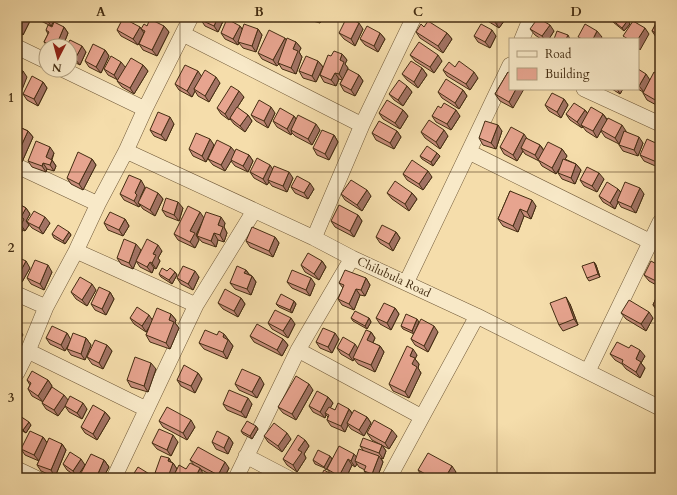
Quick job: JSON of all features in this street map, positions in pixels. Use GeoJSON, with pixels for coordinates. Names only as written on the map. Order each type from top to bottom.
{"type":"FeatureCollection","features":[{"type":"Feature","properties":{"kind":"street"},"geometry":{"type":"LineString","coordinates":[[17,373],[28,351],[46,307],[126,151],[191,17]]}},
{"type":"Feature","properties":{"kind":"street"},"geometry":{"type":"LineString","coordinates":[[522,38],[531,17]]}},
{"type":"Feature","properties":{"kind":"street"},"geometry":{"type":"LineString","coordinates":[[314,238],[362,125],[412,18]]}},
{"type":"Feature","properties":{"kind":"street"},"geometry":{"type":"LineString","coordinates":[[183,34],[362,125]]}},
{"type":"Feature","properties":{"kind":"street"},"geometry":{"type":"LineString","coordinates":[[17,47],[38,57]]}},
{"type":"Feature","properties":{"kind":"street"},"geometry":{"type":"LineString","coordinates":[[406,283],[509,67]]}},
{"type":"Feature","properties":{"kind":"street"},"geometry":{"type":"LineString","coordinates":[[78,77],[145,110]]}},
{"type":"Feature","properties":{"kind":"street"},"geometry":{"type":"LineString","coordinates":[[586,90],[660,124]]}},
{"type":"Feature","properties":{"kind":"street","name":"Chilubula Road"},"geometry":{"type":"LineString","coordinates":[[126,151],[314,238],[352,258],[477,316],[660,408]]}},
{"type":"Feature","properties":{"kind":"street"},"geometry":{"type":"LineString","coordinates":[[469,152],[651,242]]}},
{"type":"Feature","properties":{"kind":"street"},"geometry":{"type":"LineString","coordinates":[[17,166],[98,204]]}},
{"type":"Feature","properties":{"kind":"street"},"geometry":{"type":"LineString","coordinates":[[114,478],[196,305],[254,211]]}},
{"type":"Feature","properties":{"kind":"street"},"geometry":{"type":"LineString","coordinates":[[588,371],[660,222]]}},
{"type":"Feature","properties":{"kind":"street"},"geometry":{"type":"LineString","coordinates":[[76,251],[196,305]]}},
{"type":"Feature","properties":{"kind":"street"},"geometry":{"type":"LineString","coordinates":[[236,478],[298,350],[352,258]]}},
{"type":"Feature","properties":{"kind":"street"},"geometry":{"type":"LineString","coordinates":[[17,294],[46,307]]}},
{"type":"Feature","properties":{"kind":"street"},"geometry":{"type":"LineString","coordinates":[[389,478],[477,316]]}},
{"type":"Feature","properties":{"kind":"street"},"geometry":{"type":"LineString","coordinates":[[298,350],[422,417]]}},
{"type":"Feature","properties":{"kind":"street"},"geometry":{"type":"LineString","coordinates":[[28,351],[146,409]]}},
{"type":"Feature","properties":{"kind":"street"},"geometry":{"type":"LineString","coordinates":[[246,456],[288,478]]}},
{"type":"Feature","properties":{"kind":"street"},"geometry":{"type":"LineString","coordinates":[[17,469],[36,478]]}},
{"type":"Feature","properties":{"kind":"building"},"geometry":{"type":"Polygon","coordinates":[[[17,17],[25,17],[19,29],[17,28],[17,17]]]}},
{"type":"Feature","properties":{"kind":"building"},"geometry":{"type":"Polygon","coordinates":[[[41,17],[49,17],[47,20],[41,17]]]}},
{"type":"Feature","properties":{"kind":"building"},"geometry":{"type":"Polygon","coordinates":[[[202,17],[218,17],[214,26],[201,20],[202,17]]]}},
{"type":"Feature","properties":{"kind":"building"},"geometry":{"type":"Polygon","coordinates":[[[347,17],[359,23],[351,39],[339,33],[347,17]]]}},
{"type":"Feature","properties":{"kind":"building"},"geometry":{"type":"Polygon","coordinates":[[[488,17],[498,17],[495,22],[488,17]]]}},
{"type":"Feature","properties":{"kind":"building"},"geometry":{"type":"Polygon","coordinates":[[[613,17],[623,17],[628,20],[622,28],[611,19],[613,17]]]}},
{"type":"Feature","properties":{"kind":"building"},"geometry":{"type":"Polygon","coordinates":[[[660,17],[660,35],[652,31],[660,17]]]}},
{"type":"Feature","properties":{"kind":"building"},"geometry":{"type":"Polygon","coordinates":[[[123,18],[140,27],[133,39],[117,30],[123,18]]]}},
{"type":"Feature","properties":{"kind":"building"},"geometry":{"type":"Polygon","coordinates":[[[538,18],[550,25],[542,36],[530,29],[538,18]]]}},
{"type":"Feature","properties":{"kind":"building"},"geometry":{"type":"Polygon","coordinates":[[[150,19],[164,26],[152,50],[139,44],[145,31],[141,29],[144,24],[147,26],[150,19]]]}},
{"type":"Feature","properties":{"kind":"building"},"geometry":{"type":"Polygon","coordinates":[[[227,19],[240,26],[233,39],[221,33],[227,19]]]}},
{"type":"Feature","properties":{"kind":"building"},"geometry":{"type":"Polygon","coordinates":[[[428,21],[447,33],[438,46],[416,32],[421,24],[424,27],[428,21]]]}},
{"type":"Feature","properties":{"kind":"building"},"geometry":{"type":"Polygon","coordinates":[[[633,21],[645,28],[639,38],[626,38],[623,36],[633,21]]]}},
{"type":"Feature","properties":{"kind":"building"},"geometry":{"type":"Polygon","coordinates":[[[54,22],[64,27],[59,38],[46,38],[49,32],[46,30],[48,25],[52,27],[54,22]]]}},
{"type":"Feature","properties":{"kind":"building"},"geometry":{"type":"Polygon","coordinates":[[[244,24],[258,29],[252,46],[238,42],[244,24]]]}},
{"type":"Feature","properties":{"kind":"building"},"geometry":{"type":"Polygon","coordinates":[[[481,24],[492,30],[485,42],[474,36],[481,24]]]}},
{"type":"Feature","properties":{"kind":"building"},"geometry":{"type":"Polygon","coordinates":[[[585,24],[597,31],[594,38],[578,37],[585,24]]]}},
{"type":"Feature","properties":{"kind":"building"},"geometry":{"type":"Polygon","coordinates":[[[367,26],[380,33],[374,46],[360,39],[367,26]]]}},
{"type":"Feature","properties":{"kind":"building"},"geometry":{"type":"Polygon","coordinates":[[[269,30],[285,38],[273,60],[258,53],[269,30]]]}},
{"type":"Feature","properties":{"kind":"building"},"geometry":{"type":"Polygon","coordinates":[[[557,31],[568,35],[566,38],[554,38],[557,31]]]}},
{"type":"Feature","properties":{"kind":"building"},"geometry":{"type":"Polygon","coordinates":[[[287,38],[296,42],[293,49],[298,51],[291,68],[278,63],[287,38]]]}},
{"type":"Feature","properties":{"kind":"building"},"geometry":{"type":"Polygon","coordinates":[[[419,42],[438,55],[430,67],[410,55],[419,42]]]}},
{"type":"Feature","properties":{"kind":"building"},"geometry":{"type":"Polygon","coordinates":[[[78,44],[82,46],[78,53],[78,44]]]}},
{"type":"Feature","properties":{"kind":"building"},"geometry":{"type":"Polygon","coordinates":[[[93,44],[105,50],[96,67],[85,61],[93,44]]]}},
{"type":"Feature","properties":{"kind":"building"},"geometry":{"type":"Polygon","coordinates":[[[334,51],[342,54],[340,60],[344,62],[339,74],[335,73],[331,80],[320,75],[328,55],[331,56],[334,51]]]}},
{"type":"Feature","properties":{"kind":"building"},"geometry":{"type":"Polygon","coordinates":[[[111,56],[121,62],[114,75],[104,69],[111,56]]]}},
{"type":"Feature","properties":{"kind":"building"},"geometry":{"type":"Polygon","coordinates":[[[306,56],[318,61],[312,76],[299,71],[306,56]]]}},
{"type":"Feature","properties":{"kind":"building"},"geometry":{"type":"Polygon","coordinates":[[[131,58],[143,65],[130,88],[117,81],[131,58]]]}},
{"type":"Feature","properties":{"kind":"building"},"geometry":{"type":"Polygon","coordinates":[[[411,61],[422,68],[414,82],[402,74],[411,61]]]}},
{"type":"Feature","properties":{"kind":"building"},"geometry":{"type":"Polygon","coordinates":[[[459,61],[474,72],[466,84],[443,70],[449,62],[455,67],[459,61]]]}},
{"type":"Feature","properties":{"kind":"building"},"geometry":{"type":"Polygon","coordinates":[[[185,65],[198,71],[187,91],[175,84],[185,65]]]}},
{"type":"Feature","properties":{"kind":"building"},"geometry":{"type":"Polygon","coordinates":[[[17,69],[23,71],[17,85],[17,69]]]}},
{"type":"Feature","properties":{"kind":"building"},"geometry":{"type":"Polygon","coordinates":[[[348,69],[359,75],[351,90],[340,84],[348,69]]]}},
{"type":"Feature","properties":{"kind":"building"},"geometry":{"type":"Polygon","coordinates":[[[205,70],[216,77],[205,96],[194,89],[205,70]]]}},
{"type":"Feature","properties":{"kind":"building"},"geometry":{"type":"Polygon","coordinates":[[[639,70],[646,74],[639,86],[639,70]]]}},
{"type":"Feature","properties":{"kind":"building"},"geometry":{"type":"Polygon","coordinates":[[[509,72],[509,90],[515,90],[509,102],[495,94],[509,72]]]}},
{"type":"Feature","properties":{"kind":"building"},"geometry":{"type":"Polygon","coordinates":[[[654,72],[660,75],[660,95],[657,101],[643,93],[654,72]]]}},
{"type":"Feature","properties":{"kind":"building"},"geometry":{"type":"Polygon","coordinates":[[[32,76],[43,82],[34,99],[23,94],[32,76]]]}},
{"type":"Feature","properties":{"kind":"building"},"geometry":{"type":"Polygon","coordinates":[[[446,79],[463,90],[455,103],[438,92],[446,79]]]}},
{"type":"Feature","properties":{"kind":"building"},"geometry":{"type":"Polygon","coordinates":[[[399,80],[407,86],[398,100],[389,94],[399,80]]]}},
{"type":"Feature","properties":{"kind":"building"},"geometry":{"type":"Polygon","coordinates":[[[231,86],[239,91],[225,114],[217,108],[231,86]]]}},
{"type":"Feature","properties":{"kind":"building"},"geometry":{"type":"Polygon","coordinates":[[[552,93],[564,99],[557,112],[545,105],[552,93]]]}},
{"type":"Feature","properties":{"kind":"building"},"geometry":{"type":"Polygon","coordinates":[[[259,100],[271,107],[264,121],[251,115],[259,100]]]}},
{"type":"Feature","properties":{"kind":"building"},"geometry":{"type":"Polygon","coordinates":[[[387,100],[403,110],[395,123],[379,113],[387,100]]]}},
{"type":"Feature","properties":{"kind":"building"},"geometry":{"type":"Polygon","coordinates":[[[444,103],[456,110],[447,124],[432,116],[438,106],[441,108],[444,103]]]}},
{"type":"Feature","properties":{"kind":"building"},"geometry":{"type":"Polygon","coordinates":[[[574,103],[585,110],[577,122],[566,114],[574,103]]]}},
{"type":"Feature","properties":{"kind":"building"},"geometry":{"type":"Polygon","coordinates":[[[237,107],[248,115],[240,126],[230,118],[237,107]]]}},
{"type":"Feature","properties":{"kind":"building"},"geometry":{"type":"Polygon","coordinates":[[[591,107],[603,114],[593,131],[581,125],[591,107]]]}},
{"type":"Feature","properties":{"kind":"building"},"geometry":{"type":"Polygon","coordinates":[[[280,108],[294,116],[287,129],[273,121],[280,108]]]}},
{"type":"Feature","properties":{"kind":"building"},"geometry":{"type":"Polygon","coordinates":[[[158,112],[170,117],[161,135],[150,130],[158,112]]]}},
{"type":"Feature","properties":{"kind":"building"},"geometry":{"type":"Polygon","coordinates":[[[298,115],[316,124],[308,139],[291,130],[298,115]]]}},
{"type":"Feature","properties":{"kind":"building"},"geometry":{"type":"Polygon","coordinates":[[[608,118],[622,125],[615,138],[601,130],[608,118]]]}},
{"type":"Feature","properties":{"kind":"building"},"geometry":{"type":"Polygon","coordinates":[[[429,120],[444,130],[436,142],[421,132],[429,120]]]}},
{"type":"Feature","properties":{"kind":"building"},"geometry":{"type":"Polygon","coordinates":[[[379,121],[397,131],[390,143],[372,133],[379,121]]]}},
{"type":"Feature","properties":{"kind":"building"},"geometry":{"type":"Polygon","coordinates":[[[485,121],[498,125],[491,143],[479,138],[485,121]]]}},
{"type":"Feature","properties":{"kind":"building"},"geometry":{"type":"Polygon","coordinates":[[[17,126],[28,131],[17,155],[17,126]]]}},
{"type":"Feature","properties":{"kind":"building"},"geometry":{"type":"Polygon","coordinates":[[[511,127],[524,134],[513,155],[500,147],[511,127]]]}},
{"type":"Feature","properties":{"kind":"building"},"geometry":{"type":"Polygon","coordinates":[[[322,130],[334,135],[325,154],[313,148],[322,130]]]}},
{"type":"Feature","properties":{"kind":"building"},"geometry":{"type":"Polygon","coordinates":[[[624,131],[639,137],[634,150],[619,145],[624,131]]]}},
{"type":"Feature","properties":{"kind":"building"},"geometry":{"type":"Polygon","coordinates":[[[196,133],[210,139],[202,156],[189,149],[196,133]]]}},
{"type":"Feature","properties":{"kind":"building"},"geometry":{"type":"Polygon","coordinates":[[[526,138],[540,145],[535,155],[521,148],[526,138]]]}},
{"type":"Feature","properties":{"kind":"building"},"geometry":{"type":"Polygon","coordinates":[[[647,139],[660,145],[659,163],[640,155],[647,139]]]}},
{"type":"Feature","properties":{"kind":"building"},"geometry":{"type":"Polygon","coordinates":[[[217,140],[231,147],[221,165],[208,159],[217,140]]]}},
{"type":"Feature","properties":{"kind":"building"},"geometry":{"type":"Polygon","coordinates":[[[36,141],[50,147],[46,157],[52,160],[50,165],[43,163],[42,166],[28,161],[36,141]]]}},
{"type":"Feature","properties":{"kind":"building"},"geometry":{"type":"Polygon","coordinates":[[[548,142],[562,149],[552,168],[538,160],[548,142]]]}},
{"type":"Feature","properties":{"kind":"building"},"geometry":{"type":"Polygon","coordinates":[[[427,146],[437,153],[431,162],[420,156],[427,146]]]}},
{"type":"Feature","properties":{"kind":"building"},"geometry":{"type":"Polygon","coordinates":[[[236,149],[249,155],[243,166],[231,160],[236,149]]]}},
{"type":"Feature","properties":{"kind":"building"},"geometry":{"type":"Polygon","coordinates":[[[78,152],[92,159],[79,184],[67,178],[78,152]]]}},
{"type":"Feature","properties":{"kind":"building"},"geometry":{"type":"Polygon","coordinates":[[[257,158],[270,165],[263,179],[250,172],[257,158]]]}},
{"type":"Feature","properties":{"kind":"building"},"geometry":{"type":"Polygon","coordinates":[[[563,159],[576,164],[571,178],[558,173],[563,159]]]}},
{"type":"Feature","properties":{"kind":"building"},"geometry":{"type":"Polygon","coordinates":[[[412,160],[428,171],[419,184],[403,174],[412,160]]]}},
{"type":"Feature","properties":{"kind":"building"},"geometry":{"type":"Polygon","coordinates":[[[274,166],[289,172],[283,186],[268,180],[274,166]]]}},
{"type":"Feature","properties":{"kind":"building"},"geometry":{"type":"Polygon","coordinates":[[[587,167],[599,173],[592,186],[580,180],[587,167]]]}},
{"type":"Feature","properties":{"kind":"building"},"geometry":{"type":"Polygon","coordinates":[[[129,175],[141,180],[135,193],[137,195],[134,201],[120,194],[129,175]]]}},
{"type":"Feature","properties":{"kind":"building"},"geometry":{"type":"Polygon","coordinates":[[[297,176],[310,183],[304,193],[291,187],[297,176]]]}},
{"type":"Feature","properties":{"kind":"building"},"geometry":{"type":"Polygon","coordinates":[[[351,180],[367,190],[357,205],[341,194],[351,180]]]}},
{"type":"Feature","properties":{"kind":"building"},"geometry":{"type":"Polygon","coordinates":[[[395,181],[412,193],[405,204],[387,193],[395,181]]]}},
{"type":"Feature","properties":{"kind":"building"},"geometry":{"type":"Polygon","coordinates":[[[607,182],[618,189],[610,203],[599,196],[607,182]]]}},
{"type":"Feature","properties":{"kind":"building"},"geometry":{"type":"Polygon","coordinates":[[[625,182],[640,188],[631,207],[617,201],[625,182]]]}},
{"type":"Feature","properties":{"kind":"building"},"geometry":{"type":"Polygon","coordinates":[[[146,187],[158,193],[150,210],[138,203],[146,187]]]}},
{"type":"Feature","properties":{"kind":"building"},"geometry":{"type":"Polygon","coordinates":[[[510,191],[532,200],[527,212],[520,209],[513,226],[498,219],[510,191]]]}},
{"type":"Feature","properties":{"kind":"building"},"geometry":{"type":"Polygon","coordinates":[[[166,198],[178,202],[174,215],[162,210],[166,198]]]}},
{"type":"Feature","properties":{"kind":"building"},"geometry":{"type":"Polygon","coordinates":[[[17,203],[26,208],[21,217],[24,219],[21,225],[18,224],[17,226],[17,203]]]}},
{"type":"Feature","properties":{"kind":"building"},"geometry":{"type":"Polygon","coordinates":[[[339,205],[358,215],[350,231],[331,221],[339,205]]]}},
{"type":"Feature","properties":{"kind":"building"},"geometry":{"type":"Polygon","coordinates":[[[188,206],[200,212],[190,231],[195,233],[190,242],[174,234],[188,206]]]}},
{"type":"Feature","properties":{"kind":"building"},"geometry":{"type":"Polygon","coordinates":[[[34,211],[45,217],[39,228],[27,222],[34,211]]]}},
{"type":"Feature","properties":{"kind":"building"},"geometry":{"type":"Polygon","coordinates":[[[110,212],[125,219],[119,230],[104,223],[110,212]]]}},
{"type":"Feature","properties":{"kind":"building"},"geometry":{"type":"Polygon","coordinates":[[[206,212],[221,217],[218,225],[223,227],[220,235],[214,233],[211,241],[197,236],[206,212]]]}},
{"type":"Feature","properties":{"kind":"building"},"geometry":{"type":"Polygon","coordinates":[[[58,225],[69,232],[63,241],[52,234],[58,225]]]}},
{"type":"Feature","properties":{"kind":"building"},"geometry":{"type":"Polygon","coordinates":[[[382,225],[396,232],[389,244],[376,237],[382,225]]]}},
{"type":"Feature","properties":{"kind":"building"},"geometry":{"type":"Polygon","coordinates":[[[252,227],[275,237],[269,251],[246,241],[252,227]]]}},
{"type":"Feature","properties":{"kind":"building"},"geometry":{"type":"Polygon","coordinates":[[[124,239],[136,244],[129,263],[117,258],[124,239]]]}},
{"type":"Feature","properties":{"kind":"building"},"geometry":{"type":"Polygon","coordinates":[[[147,239],[158,245],[153,254],[156,255],[152,263],[150,262],[147,267],[136,261],[147,239]]]}},
{"type":"Feature","properties":{"kind":"building"},"geometry":{"type":"Polygon","coordinates":[[[308,253],[322,261],[314,274],[301,265],[308,253]]]}},
{"type":"Feature","properties":{"kind":"building"},"geometry":{"type":"Polygon","coordinates":[[[17,257],[26,261],[18,276],[17,275],[17,257]]]}},
{"type":"Feature","properties":{"kind":"building"},"geometry":{"type":"Polygon","coordinates":[[[35,260],[48,265],[40,284],[27,278],[35,260]]]}},
{"type":"Feature","properties":{"kind":"building"},"geometry":{"type":"Polygon","coordinates":[[[651,261],[660,266],[660,283],[644,275],[651,261]]]}},
{"type":"Feature","properties":{"kind":"building"},"geometry":{"type":"Polygon","coordinates":[[[594,262],[598,274],[587,278],[582,266],[594,262]]]}},
{"type":"Feature","properties":{"kind":"building"},"geometry":{"type":"Polygon","coordinates":[[[183,266],[195,271],[188,284],[177,278],[183,266]]]}},
{"type":"Feature","properties":{"kind":"building"},"geometry":{"type":"Polygon","coordinates":[[[237,266],[246,270],[244,273],[252,276],[247,289],[230,283],[237,266]]]}},
{"type":"Feature","properties":{"kind":"building"},"geometry":{"type":"Polygon","coordinates":[[[162,268],[167,271],[170,268],[175,272],[169,280],[159,274],[162,268]]]}},
{"type":"Feature","properties":{"kind":"building"},"geometry":{"type":"Polygon","coordinates":[[[292,270],[311,278],[306,290],[287,282],[292,270]]]}},
{"type":"Feature","properties":{"kind":"building"},"geometry":{"type":"Polygon","coordinates":[[[345,270],[366,278],[361,290],[356,289],[349,304],[338,299],[344,285],[339,283],[345,270]]]}},
{"type":"Feature","properties":{"kind":"building"},"geometry":{"type":"Polygon","coordinates":[[[80,277],[92,284],[82,300],[71,292],[80,277]]]}},
{"type":"Feature","properties":{"kind":"building"},"geometry":{"type":"Polygon","coordinates":[[[99,287],[110,292],[102,309],[91,304],[99,287]]]}},
{"type":"Feature","properties":{"kind":"building"},"geometry":{"type":"Polygon","coordinates":[[[225,289],[241,298],[234,311],[218,303],[225,289]]]}},
{"type":"Feature","properties":{"kind":"building"},"geometry":{"type":"Polygon","coordinates":[[[660,289],[660,309],[653,305],[660,289]]]}},
{"type":"Feature","properties":{"kind":"building"},"geometry":{"type":"Polygon","coordinates":[[[281,294],[294,301],[290,310],[276,304],[281,294]]]}},
{"type":"Feature","properties":{"kind":"building"},"geometry":{"type":"Polygon","coordinates":[[[566,297],[574,319],[559,325],[550,303],[566,297]]]}},
{"type":"Feature","properties":{"kind":"building"},"geometry":{"type":"Polygon","coordinates":[[[629,300],[649,312],[641,324],[621,313],[629,300]]]}},
{"type":"Feature","properties":{"kind":"building"},"geometry":{"type":"Polygon","coordinates":[[[384,303],[395,308],[387,323],[376,318],[384,303]]]}},
{"type":"Feature","properties":{"kind":"building"},"geometry":{"type":"Polygon","coordinates":[[[137,307],[149,315],[142,326],[130,318],[137,307]]]}},
{"type":"Feature","properties":{"kind":"building"},"geometry":{"type":"Polygon","coordinates":[[[157,308],[171,314],[169,320],[174,322],[166,343],[146,335],[157,308]]]}},
{"type":"Feature","properties":{"kind":"building"},"geometry":{"type":"Polygon","coordinates":[[[275,310],[291,318],[283,331],[268,323],[275,310]]]}},
{"type":"Feature","properties":{"kind":"building"},"geometry":{"type":"Polygon","coordinates":[[[355,311],[369,318],[365,326],[351,318],[355,311]]]}},
{"type":"Feature","properties":{"kind":"building"},"geometry":{"type":"Polygon","coordinates":[[[406,314],[417,319],[412,331],[401,326],[406,314]]]}},
{"type":"Feature","properties":{"kind":"building"},"geometry":{"type":"Polygon","coordinates":[[[421,319],[434,326],[424,346],[411,339],[421,319]]]}},
{"type":"Feature","properties":{"kind":"building"},"geometry":{"type":"Polygon","coordinates":[[[257,324],[283,339],[277,350],[250,336],[257,324]]]}},
{"type":"Feature","properties":{"kind":"building"},"geometry":{"type":"Polygon","coordinates":[[[52,326],[67,333],[61,345],[46,338],[52,326]]]}},
{"type":"Feature","properties":{"kind":"building"},"geometry":{"type":"Polygon","coordinates":[[[323,328],[335,333],[328,347],[316,342],[323,328]]]}},
{"type":"Feature","properties":{"kind":"building"},"geometry":{"type":"Polygon","coordinates":[[[205,330],[217,335],[219,331],[224,334],[223,337],[228,340],[223,352],[199,343],[205,330]]]}},
{"type":"Feature","properties":{"kind":"building"},"geometry":{"type":"Polygon","coordinates":[[[366,330],[371,332],[367,340],[380,346],[371,365],[353,358],[366,330]]]}},
{"type":"Feature","properties":{"kind":"building"},"geometry":{"type":"Polygon","coordinates":[[[73,333],[86,338],[81,354],[67,349],[73,333]]]}},
{"type":"Feature","properties":{"kind":"building"},"geometry":{"type":"Polygon","coordinates":[[[343,337],[355,344],[349,355],[337,348],[343,337]]]}},
{"type":"Feature","properties":{"kind":"building"},"geometry":{"type":"Polygon","coordinates":[[[95,340],[107,345],[99,363],[87,357],[95,340]]]}},
{"type":"Feature","properties":{"kind":"building"},"geometry":{"type":"Polygon","coordinates":[[[617,342],[629,348],[631,345],[640,350],[636,359],[641,362],[636,372],[622,363],[623,360],[610,354],[617,342]]]}},
{"type":"Feature","properties":{"kind":"building"},"geometry":{"type":"Polygon","coordinates":[[[407,346],[413,349],[410,356],[415,358],[412,364],[417,367],[405,392],[389,384],[407,346]]]}},
{"type":"Feature","properties":{"kind":"building"},"geometry":{"type":"Polygon","coordinates":[[[135,357],[151,363],[144,386],[127,380],[135,357]]]}},
{"type":"Feature","properties":{"kind":"building"},"geometry":{"type":"Polygon","coordinates":[[[184,365],[198,373],[191,386],[177,380],[184,365]]]}},
{"type":"Feature","properties":{"kind":"building"},"geometry":{"type":"Polygon","coordinates":[[[242,369],[260,377],[252,392],[235,384],[242,369]]]}},
{"type":"Feature","properties":{"kind":"building"},"geometry":{"type":"Polygon","coordinates":[[[32,371],[48,380],[38,396],[28,389],[31,383],[27,380],[32,371]]]}},
{"type":"Feature","properties":{"kind":"building"},"geometry":{"type":"Polygon","coordinates":[[[296,376],[309,384],[292,414],[278,407],[296,376]]]}},
{"type":"Feature","properties":{"kind":"building"},"geometry":{"type":"Polygon","coordinates":[[[52,387],[64,395],[54,410],[42,403],[52,387]]]}},
{"type":"Feature","properties":{"kind":"building"},"geometry":{"type":"Polygon","coordinates":[[[229,390],[248,398],[241,412],[223,404],[229,390]]]}},
{"type":"Feature","properties":{"kind":"building"},"geometry":{"type":"Polygon","coordinates":[[[317,391],[328,397],[320,412],[309,406],[317,391]]]}},
{"type":"Feature","properties":{"kind":"building"},"geometry":{"type":"Polygon","coordinates":[[[70,396],[83,403],[77,413],[65,406],[70,396]]]}},
{"type":"Feature","properties":{"kind":"building"},"geometry":{"type":"Polygon","coordinates":[[[338,403],[349,409],[341,426],[327,420],[329,415],[325,413],[329,407],[335,410],[338,403]]]}},
{"type":"Feature","properties":{"kind":"building"},"geometry":{"type":"Polygon","coordinates":[[[93,405],[105,412],[93,434],[81,427],[93,405]]]}},
{"type":"Feature","properties":{"kind":"building"},"geometry":{"type":"Polygon","coordinates":[[[167,407],[191,420],[183,433],[159,421],[167,407]]]}},
{"type":"Feature","properties":{"kind":"building"},"geometry":{"type":"Polygon","coordinates":[[[354,410],[367,417],[359,430],[347,423],[354,410]]]}},
{"type":"Feature","properties":{"kind":"building"},"geometry":{"type":"Polygon","coordinates":[[[17,414],[29,422],[23,430],[17,426],[17,414]]]}},
{"type":"Feature","properties":{"kind":"building"},"geometry":{"type":"Polygon","coordinates":[[[374,420],[392,430],[385,443],[367,433],[374,420]]]}},
{"type":"Feature","properties":{"kind":"building"},"geometry":{"type":"Polygon","coordinates":[[[247,421],[256,426],[250,436],[241,431],[247,421]]]}},
{"type":"Feature","properties":{"kind":"building"},"geometry":{"type":"Polygon","coordinates":[[[274,423],[287,433],[278,446],[264,436],[274,423]]]}},
{"type":"Feature","properties":{"kind":"building"},"geometry":{"type":"Polygon","coordinates":[[[159,429],[173,435],[167,450],[152,443],[159,429]]]}},
{"type":"Feature","properties":{"kind":"building"},"geometry":{"type":"Polygon","coordinates":[[[30,431],[43,437],[34,455],[21,449],[30,431]]]}},
{"type":"Feature","properties":{"kind":"building"},"geometry":{"type":"Polygon","coordinates":[[[217,431],[229,437],[224,448],[212,442],[217,431]]]}},
{"type":"Feature","properties":{"kind":"building"},"geometry":{"type":"Polygon","coordinates":[[[298,435],[305,440],[298,450],[302,452],[293,465],[283,459],[298,435]]]}},
{"type":"Feature","properties":{"kind":"building"},"geometry":{"type":"Polygon","coordinates":[[[49,438],[62,444],[51,470],[37,465],[49,438]]]}},
{"type":"Feature","properties":{"kind":"building"},"geometry":{"type":"Polygon","coordinates":[[[363,438],[382,445],[379,453],[360,446],[363,438]]]}},
{"type":"Feature","properties":{"kind":"building"},"geometry":{"type":"Polygon","coordinates":[[[339,446],[354,454],[351,461],[348,459],[339,476],[327,469],[339,446]]]}},
{"type":"Feature","properties":{"kind":"building"},"geometry":{"type":"Polygon","coordinates":[[[198,447],[225,462],[218,475],[190,460],[198,447]]]}},
{"type":"Feature","properties":{"kind":"building"},"geometry":{"type":"Polygon","coordinates":[[[359,449],[379,456],[372,474],[364,471],[366,466],[355,461],[359,449]]]}},
{"type":"Feature","properties":{"kind":"building"},"geometry":{"type":"Polygon","coordinates":[[[318,450],[330,456],[324,467],[313,460],[318,450]]]}},
{"type":"Feature","properties":{"kind":"building"},"geometry":{"type":"Polygon","coordinates":[[[70,452],[81,459],[73,471],[63,464],[70,452]]]}},
{"type":"Feature","properties":{"kind":"building"},"geometry":{"type":"Polygon","coordinates":[[[428,453],[452,466],[445,478],[433,478],[418,470],[428,453]]]}},
{"type":"Feature","properties":{"kind":"building"},"geometry":{"type":"Polygon","coordinates":[[[91,454],[104,460],[96,478],[90,478],[81,473],[91,454]]]}},
{"type":"Feature","properties":{"kind":"building"},"geometry":{"type":"Polygon","coordinates":[[[161,456],[169,458],[168,461],[173,463],[168,477],[155,473],[161,456]]]}},
{"type":"Feature","properties":{"kind":"building"},"geometry":{"type":"Polygon","coordinates":[[[190,463],[200,468],[197,474],[205,478],[173,477],[179,465],[186,469],[190,463]]]}},
{"type":"Feature","properties":{"kind":"building"},"geometry":{"type":"Polygon","coordinates":[[[138,467],[151,475],[149,478],[131,478],[138,467]]]}},
{"type":"Feature","properties":{"kind":"building"},"geometry":{"type":"Polygon","coordinates":[[[324,470],[331,474],[329,478],[320,478],[324,470]]]}},
{"type":"Feature","properties":{"kind":"building"},"geometry":{"type":"Polygon","coordinates":[[[411,474],[420,478],[409,478],[411,474]]]}},
{"type":"Feature","properties":{"kind":"building"},"geometry":{"type":"Polygon","coordinates":[[[248,475],[253,478],[246,478],[248,475]]]}}]}
